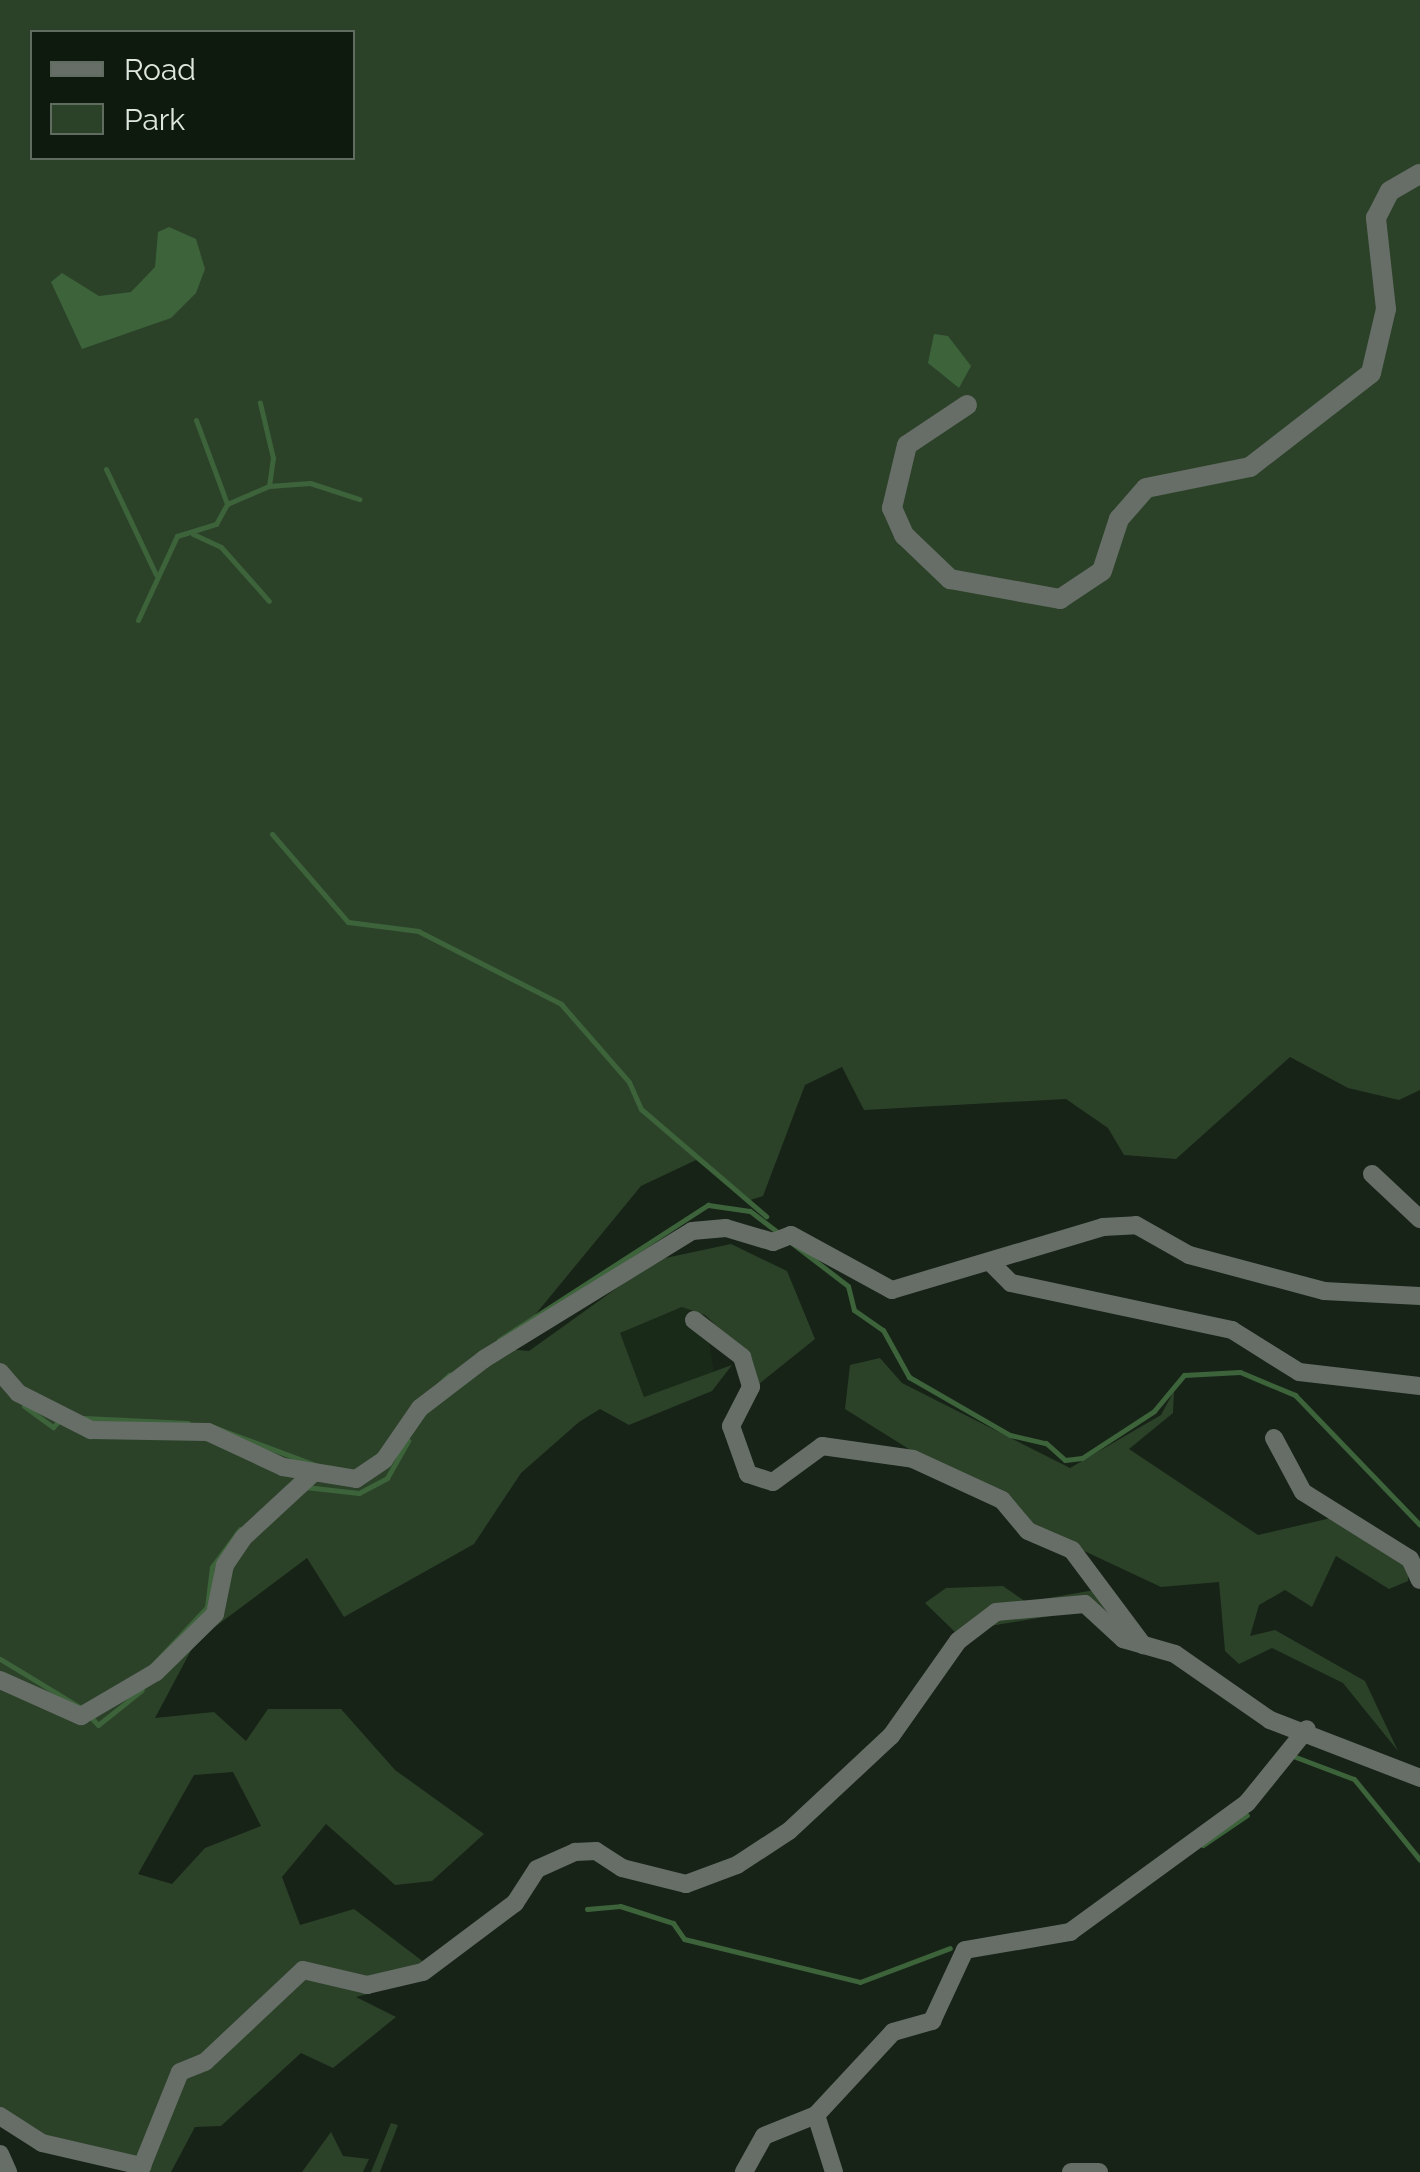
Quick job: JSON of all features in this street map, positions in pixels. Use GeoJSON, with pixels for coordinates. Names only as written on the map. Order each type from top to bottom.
{"type":"FeatureCollection","features":[{"type":"Feature","properties":{"kind":"street"},"geometry":{"type":"LineString","coordinates":[[967,405],[907,445],[892,508],[904,535],[950,579],[1060,600],[1102,571],[1119,519],[1146,488],[1250,467],[1371,373],[1386,309],[1376,218],[1390,192],[1420,174]]}},
{"type":"Feature","properties":{"kind":"street"},"geometry":{"type":"LineString","coordinates":[[1372,1174],[1420,1219]]}},
{"type":"Feature","properties":{"kind":"street"},"geometry":{"type":"LineString","coordinates":[[0,1372],[55,1415],[73,1424],[208,1432],[311,1481],[370,1474],[413,1414],[544,1317],[692,1231],[726,1228],[773,1242],[791,1235],[892,1290],[1103,1226],[1136,1226],[1189,1255],[1324,1292],[1420,1296]]}},
{"type":"Feature","properties":{"kind":"street"},"geometry":{"type":"LineString","coordinates":[[990,1263],[1011,1282],[1232,1330],[1299,1372],[1420,1386]]}},
{"type":"Feature","properties":{"kind":"street"},"geometry":{"type":"LineString","coordinates":[[694,1320],[742,1357],[751,1387],[731,1426],[748,1474],[772,1482],[822,1446],[913,1458],[1002,1500],[1028,1531],[1072,1550],[1144,1646]]}},
{"type":"Feature","properties":{"kind":"street"},"geometry":{"type":"LineString","coordinates":[[1274,1438],[1303,1492],[1410,1559],[1420,1580]]}},
{"type":"Feature","properties":{"kind":"street"},"geometry":{"type":"LineString","coordinates":[[0,1680],[87,1713],[150,1674],[215,1614],[225,1565],[243,1538],[311,1481]]}},
{"type":"Feature","properties":{"kind":"street"},"geometry":{"type":"LineString","coordinates":[[0,2116],[42,2142],[142,2166],[180,2072],[205,2062],[303,1970],[367,1985],[423,1972],[515,1903],[537,1869],[575,1852],[596,1851],[622,1868],[686,1884],[736,1865],[789,1831],[891,1736],[958,1641],[996,1612],[1085,1604],[1144,1646],[1175,1654],[1270,1720],[1308,1729],[1398,1776],[1420,1778]]}},
{"type":"Feature","properties":{"kind":"street"},"geometry":{"type":"LineString","coordinates":[[744,2172],[764,2136],[816,2116],[893,2032],[932,2021],[965,1950],[1070,1932],[1247,1804],[1308,1729]]}},
{"type":"Feature","properties":{"kind":"street"},"geometry":{"type":"LineString","coordinates":[[816,2116],[834,2172]]}},
{"type":"Feature","properties":{"kind":"street"},"geometry":{"type":"LineString","coordinates":[[0,2154],[8,2172]]}},
{"type":"Feature","properties":{"kind":"street"},"geometry":{"type":"LineString","coordinates":[[1071,2172],[1100,2172]]}},
{"type":"Feature","properties":{"kind":"shaded area"},"geometry":{"type":"Polygon","coordinates":[[[169,227],[196,239],[205,269],[196,293],[171,318],[82,349],[51,282],[62,273],[99,296],[131,292],[155,267],[158,232],[169,227]]]}},
{"type":"Feature","properties":{"kind":"shaded area"},"geometry":{"type":"Polygon","coordinates":[[[934,334],[948,336],[971,366],[959,388],[928,363],[934,334]]]}},
{"type":"Feature","properties":{"kind":"shaded area"},"geometry":{"type":"Polygon","coordinates":[[[682,1307],[705,1315],[714,1372],[644,1397],[619,1333],[682,1307]]]}},
{"type":"Feature","properties":{"kind":"green space"},"geometry":{"type":"Polygon","coordinates":[[[0,0],[1420,0],[1420,1090],[1399,1100],[1348,1088],[1290,1057],[1176,1159],[1124,1155],[1108,1128],[1066,1099],[864,1110],[842,1067],[805,1085],[763,1196],[747,1201],[696,1160],[641,1186],[507,1349],[529,1351],[656,1260],[731,1244],[787,1271],[815,1339],[759,1384],[746,1354],[705,1315],[682,1307],[620,1333],[644,1397],[732,1365],[712,1391],[629,1425],[600,1409],[579,1422],[521,1473],[474,1544],[344,1617],[307,1558],[196,1641],[155,1718],[214,1712],[246,1741],[268,1709],[341,1709],[395,1770],[484,1834],[432,1881],[395,1885],[326,1824],[282,1877],[300,1925],[354,1909],[425,1963],[409,1983],[356,1997],[396,2017],[333,2068],[301,2053],[221,2126],[195,2127],[171,2172],[131,2172],[44,2140],[0,2110],[0,0]],[[233,1772],[194,1775],[138,1874],[172,1884],[205,1848],[261,1826],[233,1772]]]}},
{"type":"Feature","properties":{"kind":"green space"},"geometry":{"type":"Polygon","coordinates":[[[880,1358],[902,1383],[1070,1468],[1161,1415],[1174,1391],[1173,1413],[1129,1449],[1258,1535],[1331,1518],[1408,1563],[1408,1581],[1389,1589],[1336,1556],[1312,1607],[1285,1590],[1259,1605],[1250,1636],[1275,1630],[1365,1681],[1398,1751],[1343,1683],[1272,1648],[1239,1664],[1225,1651],[1219,1582],[1161,1587],[1033,1527],[845,1409],[850,1365],[880,1358]]]}},
{"type":"Feature","properties":{"kind":"green space"},"geometry":{"type":"Polygon","coordinates":[[[1003,1586],[1026,1602],[1100,1589],[1125,1632],[1091,1609],[955,1632],[925,1603],[946,1588],[1003,1586]]]}},
{"type":"Feature","properties":{"kind":"green space"},"geometry":{"type":"Polygon","coordinates":[[[391,2123],[398,2125],[380,2172],[371,2172],[391,2123]]]}},
{"type":"Feature","properties":{"kind":"green space"},"geometry":{"type":"Polygon","coordinates":[[[331,2132],[343,2156],[369,2159],[363,2172],[302,2172],[331,2132]]]}},
{"type":"Feature","properties":{"kind":"waterway"},"geometry":{"type":"LineString","coordinates":[[138,620],[177,536],[216,524],[227,504],[269,486],[273,458],[260,403]]}},
{"type":"Feature","properties":{"kind":"waterway"},"geometry":{"type":"LineString","coordinates":[[196,420],[227,504]]}},
{"type":"Feature","properties":{"kind":"waterway"},"geometry":{"type":"LineString","coordinates":[[106,469],[156,575]]}},
{"type":"Feature","properties":{"kind":"waterway"},"geometry":{"type":"LineString","coordinates":[[269,486],[310,483],[359,499]]}},
{"type":"Feature","properties":{"kind":"waterway"},"geometry":{"type":"LineString","coordinates":[[193,534],[221,547],[269,601]]}},
{"type":"Feature","properties":{"kind":"waterway"},"geometry":{"type":"LineString","coordinates":[[272,834],[348,922],[418,931],[561,1004],[629,1082],[641,1109],[766,1216]]}},
{"type":"Feature","properties":{"kind":"waterway"},"geometry":{"type":"LineString","coordinates":[[499,1340],[708,1205],[750,1211],[848,1286],[854,1310],[883,1330],[909,1377],[1010,1435],[1046,1443],[1065,1460],[1082,1458],[1154,1411],[1184,1375],[1240,1372],[1295,1395],[1420,1525]]}},
{"type":"Feature","properties":{"kind":"waterway"},"geometry":{"type":"LineString","coordinates":[[415,1407],[449,1375]]}},
{"type":"Feature","properties":{"kind":"waterway"},"geometry":{"type":"LineString","coordinates":[[24,1406],[53,1427],[59,1421]]}},
{"type":"Feature","properties":{"kind":"waterway"},"geometry":{"type":"LineString","coordinates":[[84,1418],[188,1423]]}},
{"type":"Feature","properties":{"kind":"waterway"},"geometry":{"type":"LineString","coordinates":[[208,1425],[315,1465]]}},
{"type":"Feature","properties":{"kind":"waterway"},"geometry":{"type":"LineString","coordinates":[[305,1487],[359,1493],[387,1478],[408,1441]]}},
{"type":"Feature","properties":{"kind":"waterway"},"geometry":{"type":"LineString","coordinates":[[150,1668],[207,1607],[212,1567],[240,1529]]}},
{"type":"Feature","properties":{"kind":"waterway"},"geometry":{"type":"LineString","coordinates":[[0,1659],[81,1708]]}},
{"type":"Feature","properties":{"kind":"waterway"},"geometry":{"type":"LineString","coordinates":[[89,1715],[98,1725],[142,1690]]}},
{"type":"Feature","properties":{"kind":"waterway"},"geometry":{"type":"LineString","coordinates":[[1293,1756],[1354,1779],[1420,1860]]}},
{"type":"Feature","properties":{"kind":"waterway"},"geometry":{"type":"LineString","coordinates":[[1203,1845],[1247,1815]]}},
{"type":"Feature","properties":{"kind":"waterway"},"geometry":{"type":"LineString","coordinates":[[587,1909],[620,1906],[673,1923],[684,1939],[860,1982],[950,1948]]}}]}
